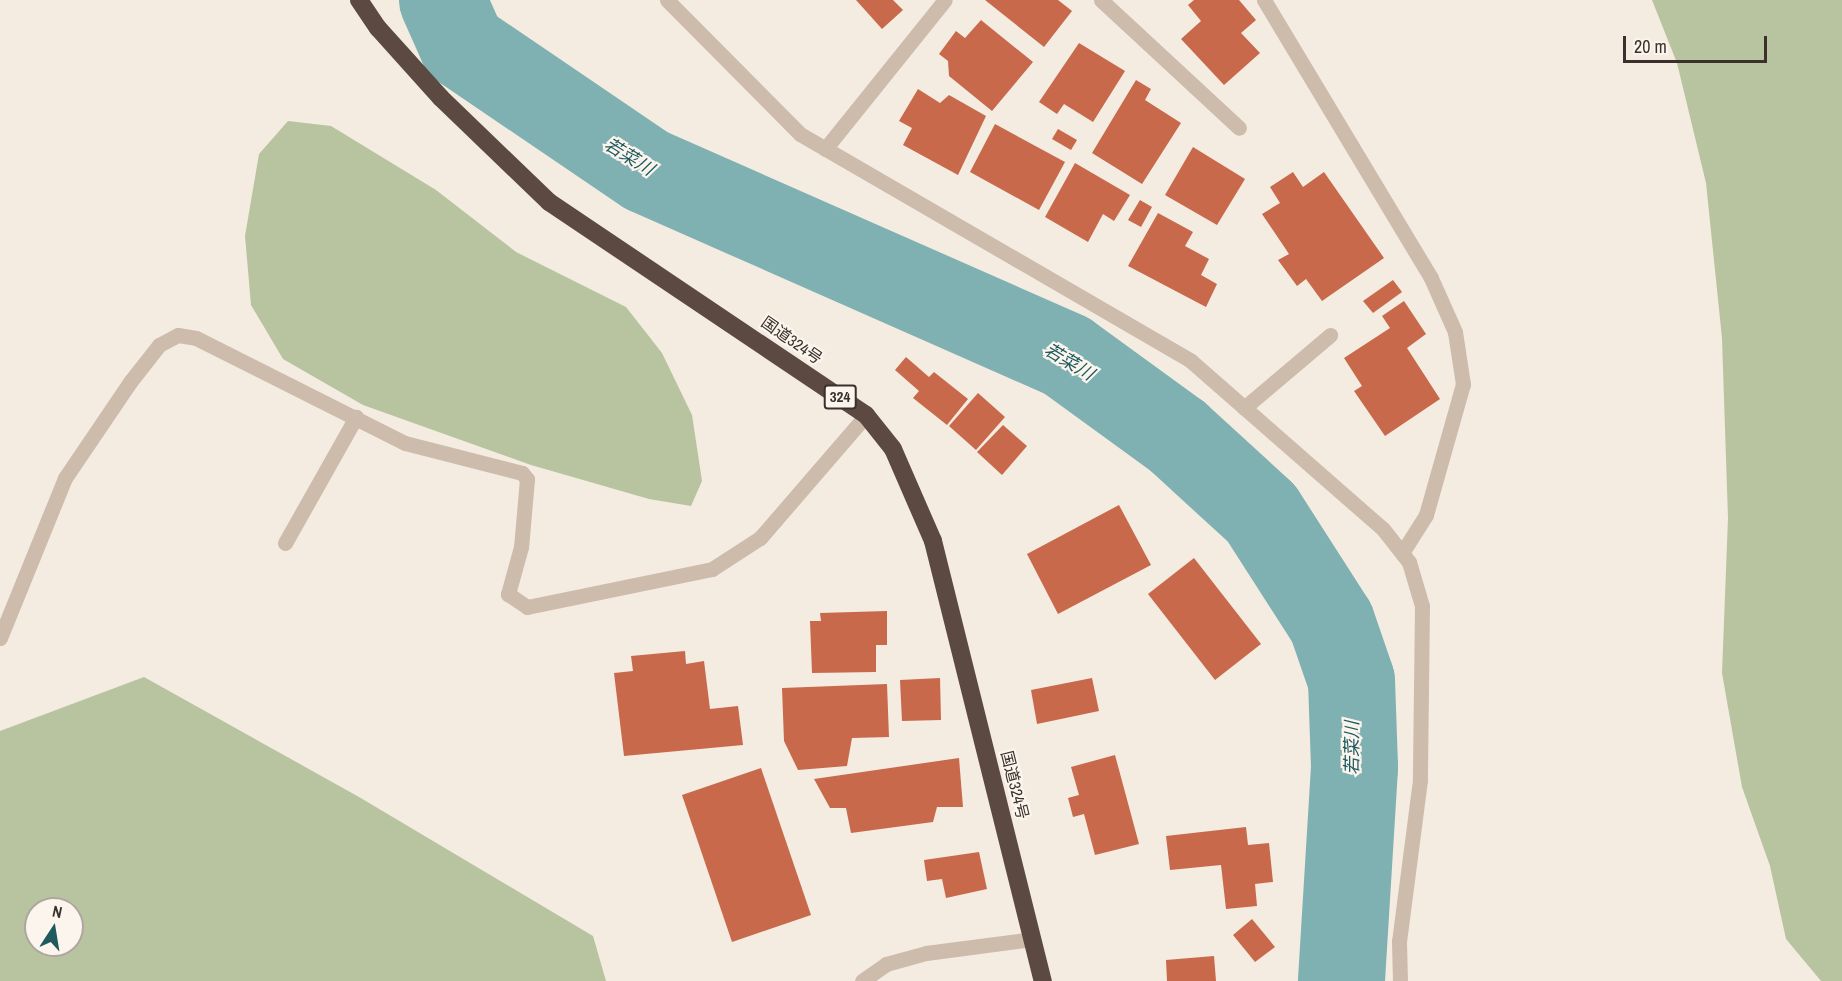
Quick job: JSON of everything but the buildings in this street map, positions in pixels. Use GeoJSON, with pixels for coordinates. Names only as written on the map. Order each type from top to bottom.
{"type":"FeatureCollection","features":[{"type":"Feature","properties":{"kind":"highway","name":"国道324号"},"geometry":{"type":"LineString","coordinates":[[359,0],[378,28],[441,98],[549,202],[866,415],[893,449],[933,541],[1043,981]]}},
{"type":"Feature","properties":{"kind":"street"},"geometry":{"type":"LineString","coordinates":[[668,0],[800,134],[1191,361],[1383,530],[1409,562],[1422,606],[1423,647],[1420,780],[1399,941],[1400,981]]}},
{"type":"Feature","properties":{"kind":"street"},"geometry":{"type":"LineString","coordinates":[[825,148],[945,0]]}},
{"type":"Feature","properties":{"kind":"street"},"geometry":{"type":"LineString","coordinates":[[1101,0],[1239,128]]}},
{"type":"Feature","properties":{"kind":"street"},"geometry":{"type":"LineString","coordinates":[[1263,0],[1431,278],[1455,332],[1463,384],[1426,515],[1402,553]]}},
{"type":"Feature","properties":{"kind":"street"},"geometry":{"type":"LineString","coordinates":[[0,638],[65,478],[130,382],[169,339],[178,335],[196,338],[405,443],[522,472],[527,479],[521,547],[508,594],[527,607],[712,569],[760,538],[833,458],[866,415]]}},
{"type":"Feature","properties":{"kind":"street"},"geometry":{"type":"LineString","coordinates":[[1244,408],[1330,335]]}},
{"type":"Feature","properties":{"kind":"street"},"geometry":{"type":"LineString","coordinates":[[285,543],[356,417]]}},
{"type":"Feature","properties":{"kind":"street"},"geometry":{"type":"LineString","coordinates":[[862,981],[886,964],[926,953],[1033,939]]}},
{"type":"Feature","properties":{"kind":"green space"},"geometry":{"type":"Polygon","coordinates":[[[1652,0],[1842,0],[1842,981],[1821,981],[1786,939],[1770,866],[1742,787],[1722,673],[1728,518],[1722,338],[1706,183],[1677,63],[1652,0]]]}},
{"type":"Feature","properties":{"kind":"green space"},"geometry":{"type":"Polygon","coordinates":[[[288,121],[331,126],[436,190],[516,252],[626,307],[662,353],[692,415],[702,481],[691,506],[649,499],[531,465],[363,405],[283,359],[251,305],[245,236],[259,154],[288,121]]]}},
{"type":"Feature","properties":{"kind":"green space"},"geometry":{"type":"Polygon","coordinates":[[[144,677],[359,797],[593,936],[606,981],[0,981],[0,731],[144,677]]]}},
{"type":"Feature","properties":{"kind":"waterway","name":"若菜川"},"geometry":{"type":"LineString","coordinates":[[442,0],[462,45],[646,170],[1067,356],[1177,436],[1261,513],[1331,622],[1351,680],[1354,767],[1341,981]]}}]}
